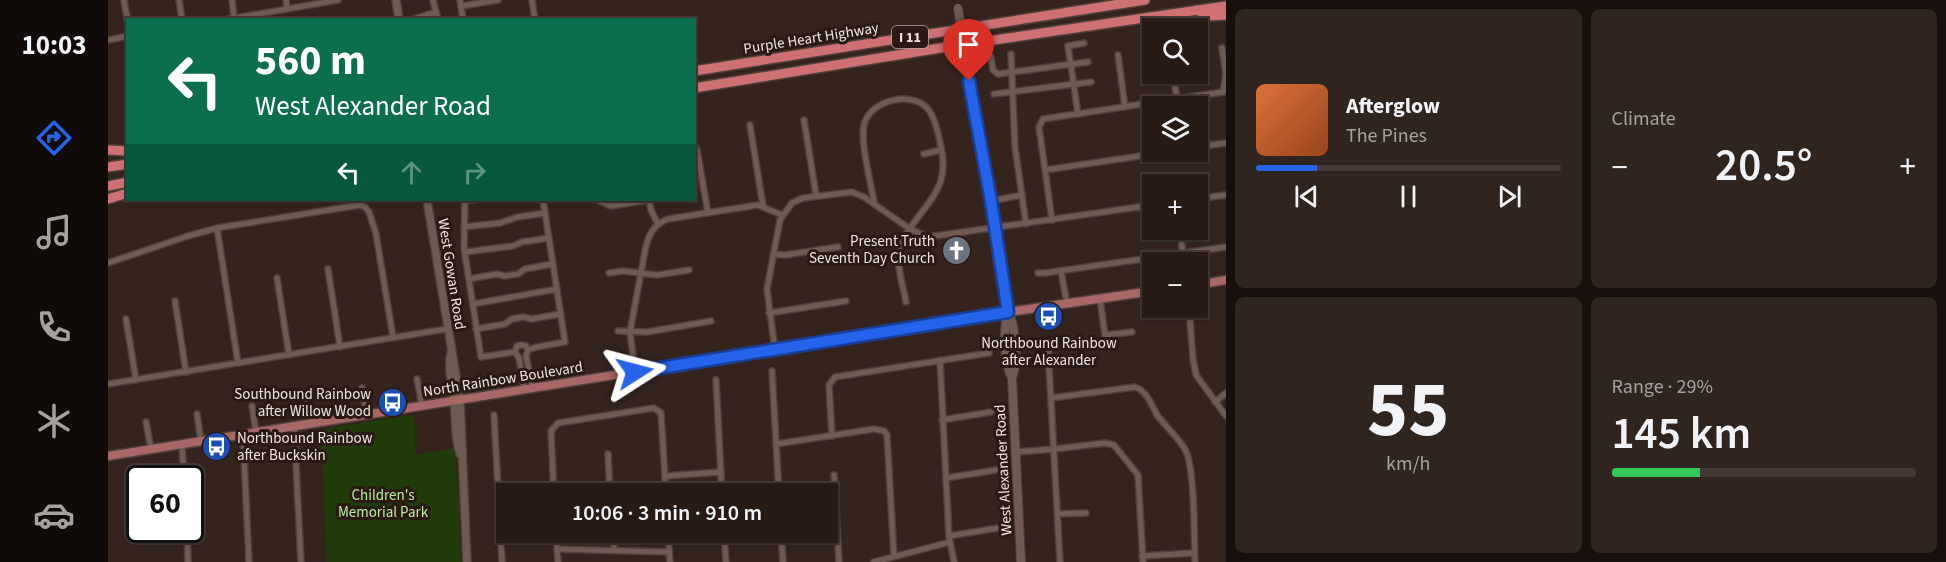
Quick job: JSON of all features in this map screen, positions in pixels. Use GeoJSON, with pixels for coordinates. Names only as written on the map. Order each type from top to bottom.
{"type":"FeatureCollection","features":[{"type":"Feature","properties":{"kind":"highway","name":"Purple Heart Highway"},"geometry":{"type":"LineString","coordinates":[[696,71],[1146,0]]}},
{"type":"Feature","properties":{"kind":"highway","name":"Purple Heart Highway"},"geometry":{"type":"LineString","coordinates":[[696,88],[963,44],[1226,6]]}},
{"type":"Feature","properties":{"kind":"highway"},"geometry":{"type":"LineString","coordinates":[[1197,10],[1209,16],[1226,15]]}},
{"type":"Feature","properties":{"kind":"highway"},"geometry":{"type":"LineString","coordinates":[[108,150],[126,151]]}},
{"type":"Feature","properties":{"kind":"highway"},"geometry":{"type":"LineString","coordinates":[[108,167],[126,164]]}},
{"type":"Feature","properties":{"kind":"highway"},"geometry":{"type":"LineString","coordinates":[[108,186],[126,182]]}},
{"type":"Feature","properties":{"kind":"highway"},"geometry":{"type":"LineString","coordinates":[[108,199],[126,194]]}},
{"type":"Feature","properties":{"kind":"main road","name":"West Alexander Road"},"geometry":{"type":"LineString","coordinates":[[957,4],[996,228],[1008,312],[1013,321],[1015,369],[1012,378],[1021,562]]}},
{"type":"Feature","properties":{"kind":"main road"},"geometry":{"type":"LineString","coordinates":[[1208,283],[1226,280]]}},
{"type":"Feature","properties":{"kind":"main road","name":"North Rainbow Boulevard"},"geometry":{"type":"LineString","coordinates":[[108,456],[1142,293]]}},
{"type":"Feature","properties":{"kind":"street"},"geometry":{"type":"LineString","coordinates":[[124,0],[127,18]]}},
{"type":"Feature","properties":{"kind":"street"},"geometry":{"type":"LineString","coordinates":[[178,0],[182,18]]}},
{"type":"Feature","properties":{"kind":"street"},"geometry":{"type":"LineString","coordinates":[[232,0],[234,18],[338,0]]}},
{"type":"Feature","properties":{"kind":"street"},"geometry":{"type":"LineString","coordinates":[[285,0],[287,9]]}},
{"type":"Feature","properties":{"kind":"street"},"geometry":{"type":"LineString","coordinates":[[396,0],[399,18]]}},
{"type":"Feature","properties":{"kind":"street"},"geometry":{"type":"LineString","coordinates":[[434,0],[438,18]]}},
{"type":"Feature","properties":{"kind":"street"},"geometry":{"type":"LineString","coordinates":[[463,18],[460,3],[498,0]]}},
{"type":"Feature","properties":{"kind":"street"},"geometry":{"type":"LineString","coordinates":[[532,0],[535,18]]}},
{"type":"Feature","properties":{"kind":"street"},"geometry":{"type":"LineString","coordinates":[[417,18],[436,12]]}},
{"type":"Feature","properties":{"kind":"street"},"geometry":{"type":"LineString","coordinates":[[108,40],[126,36]]}},
{"type":"Feature","properties":{"kind":"street"},"geometry":{"type":"LineString","coordinates":[[1078,114],[1068,46],[1084,43]]}},
{"type":"Feature","properties":{"kind":"street"},"geometry":{"type":"LineString","coordinates":[[1200,96],[1224,93],[1226,74],[1222,48]]}},
{"type":"Feature","properties":{"kind":"street"},"geometry":{"type":"LineString","coordinates":[[1011,54],[1014,147],[1026,224]]}},
{"type":"Feature","properties":{"kind":"street"},"geometry":{"type":"LineString","coordinates":[[1118,56],[1125,107]]}},
{"type":"Feature","properties":{"kind":"street"},"geometry":{"type":"LineString","coordinates":[[991,57],[994,73],[1088,62]]}},
{"type":"Feature","properties":{"kind":"street"},"geometry":{"type":"LineString","coordinates":[[994,94],[1091,82]]}},
{"type":"Feature","properties":{"kind":"street"},"geometry":{"type":"LineString","coordinates":[[873,202],[863,135],[863,126],[869,112],[886,103],[904,100],[920,103],[930,112],[944,170],[936,194],[901,242],[898,250],[906,302]]}},
{"type":"Feature","properties":{"kind":"street"},"geometry":{"type":"LineString","coordinates":[[1052,220],[1040,123],[1046,119],[1142,104]]}},
{"type":"Feature","properties":{"kind":"street"},"geometry":{"type":"LineString","coordinates":[[804,120],[816,195]]}},
{"type":"Feature","properties":{"kind":"street"},"geometry":{"type":"LineString","coordinates":[[750,125],[763,206]]}},
{"type":"Feature","properties":{"kind":"street"},"geometry":{"type":"LineString","coordinates":[[1208,145],[1226,143]]}},
{"type":"Feature","properties":{"kind":"street"},"geometry":{"type":"LineString","coordinates":[[696,149],[708,213]]}},
{"type":"Feature","properties":{"kind":"street"},"geometry":{"type":"LineString","coordinates":[[924,154],[941,150]]}},
{"type":"Feature","properties":{"kind":"street"},"geometry":{"type":"LineString","coordinates":[[1045,170],[1142,156]]}},
{"type":"Feature","properties":{"kind":"street"},"geometry":{"type":"LineString","coordinates":[[775,350],[767,289],[773,254],[782,215],[792,203],[803,198],[852,192],[873,202],[910,229],[924,236],[935,237],[1142,206]]}},
{"type":"Feature","properties":{"kind":"street"},"geometry":{"type":"LineString","coordinates":[[991,201],[1022,195]]}},
{"type":"Feature","properties":{"kind":"street"},"geometry":{"type":"LineString","coordinates":[[1208,197],[1226,195]]}},
{"type":"Feature","properties":{"kind":"street","name":"West Gowan Road"},"geometry":{"type":"LineString","coordinates":[[427,201],[454,360],[463,447],[461,456],[466,562]]}},
{"type":"Feature","properties":{"kind":"street"},"geometry":{"type":"LineString","coordinates":[[465,201],[465,252],[481,357],[515,352]]}},
{"type":"Feature","properties":{"kind":"street"},"geometry":{"type":"LineString","coordinates":[[528,350],[565,342],[543,201]]}},
{"type":"Feature","properties":{"kind":"street"},"geometry":{"type":"LineString","coordinates":[[600,201],[611,206],[643,201]]}},
{"type":"Feature","properties":{"kind":"street"},"geometry":{"type":"LineString","coordinates":[[649,201],[658,224]]}},
{"type":"Feature","properties":{"kind":"street"},"geometry":{"type":"LineString","coordinates":[[108,263],[217,228],[360,205],[369,212],[376,234],[393,337]]}},
{"type":"Feature","properties":{"kind":"street"},"geometry":{"type":"LineString","coordinates":[[635,372],[630,332],[647,239],[658,224],[668,219],[763,206],[782,215]]}},
{"type":"Feature","properties":{"kind":"street"},"geometry":{"type":"LineString","coordinates":[[464,226],[500,223],[518,217],[545,213]]}},
{"type":"Feature","properties":{"kind":"street"},"geometry":{"type":"LineString","coordinates":[[217,228],[238,363]]}},
{"type":"Feature","properties":{"kind":"street"},"geometry":{"type":"LineString","coordinates":[[465,252],[513,246],[522,242],[549,238]]}},
{"type":"Feature","properties":{"kind":"street"},"geometry":{"type":"LineString","coordinates":[[1190,252],[1226,247]]}},
{"type":"Feature","properties":{"kind":"street"},"geometry":{"type":"LineString","coordinates":[[773,254],[786,255],[838,248]]}},
{"type":"Feature","properties":{"kind":"street"},"geometry":{"type":"LineString","coordinates":[[1038,273],[1142,259]]}},
{"type":"Feature","properties":{"kind":"street"},"geometry":{"type":"LineString","coordinates":[[469,279],[497,274],[505,276],[518,274],[525,269],[553,264]]}},
{"type":"Feature","properties":{"kind":"street"},"geometry":{"type":"LineString","coordinates":[[328,269],[340,347]]}},
{"type":"Feature","properties":{"kind":"street"},"geometry":{"type":"LineString","coordinates":[[609,273],[623,271],[657,275],[689,270]]}},
{"type":"Feature","properties":{"kind":"street"},"geometry":{"type":"LineString","coordinates":[[1061,271],[1067,304]]}},
{"type":"Feature","properties":{"kind":"street"},"geometry":{"type":"LineString","coordinates":[[277,278],[289,355]]}},
{"type":"Feature","properties":{"kind":"street"},"geometry":{"type":"LineString","coordinates":[[472,304],[557,290]]}},
{"type":"Feature","properties":{"kind":"street"},"geometry":{"type":"LineString","coordinates":[[1100,299],[1105,335],[1132,332]]}},
{"type":"Feature","properties":{"kind":"street"},"geometry":{"type":"LineString","coordinates":[[175,300],[186,372]]}},
{"type":"Feature","properties":{"kind":"street"},"geometry":{"type":"LineString","coordinates":[[769,314],[846,301]]}},
{"type":"Feature","properties":{"kind":"street"},"geometry":{"type":"LineString","coordinates":[[476,329],[505,324],[512,319],[523,317],[532,319],[560,314]]}},
{"type":"Feature","properties":{"kind":"street"},"geometry":{"type":"LineString","coordinates":[[1190,318],[1196,375],[1226,416]]}},
{"type":"Feature","properties":{"kind":"street"},"geometry":{"type":"LineString","coordinates":[[126,319],[136,380]]}},
{"type":"Feature","properties":{"kind":"street"},"geometry":{"type":"LineString","coordinates":[[618,331],[647,332],[711,321]]}},
{"type":"Feature","properties":{"kind":"street"},"geometry":{"type":"LineString","coordinates":[[108,384],[447,329]]}},
{"type":"Feature","properties":{"kind":"street"},"geometry":{"type":"LineString","coordinates":[[515,352],[516,348],[521,345],[526,346],[528,350]]}},
{"type":"Feature","properties":{"kind":"street"},"geometry":{"type":"LineString","coordinates":[[1048,347],[1060,562]]}},
{"type":"Feature","properties":{"kind":"street"},"geometry":{"type":"LineString","coordinates":[[528,350],[526,356],[529,389]]}},
{"type":"Feature","properties":{"kind":"street"},"geometry":{"type":"LineString","coordinates":[[515,352],[529,389]]}},
{"type":"Feature","properties":{"kind":"street"},"geometry":{"type":"LineString","coordinates":[[832,436],[829,386],[835,377],[989,352]]}},
{"type":"Feature","properties":{"kind":"street"},"geometry":{"type":"LineString","coordinates":[[940,360],[949,539],[954,562]]}},
{"type":"Feature","properties":{"kind":"street"},"geometry":{"type":"LineString","coordinates":[[772,371],[778,483]]}},
{"type":"Feature","properties":{"kind":"street"},"geometry":{"type":"LineString","coordinates":[[417,379],[422,406]]}},
{"type":"Feature","properties":{"kind":"street"},"geometry":{"type":"LineString","coordinates":[[716,380],[722,483]]}},
{"type":"Feature","properties":{"kind":"street"},"geometry":{"type":"LineString","coordinates":[[1052,398],[1135,387],[1141,389],[1163,423],[1181,444],[1189,460],[1195,562]]}},
{"type":"Feature","properties":{"kind":"street"},"geometry":{"type":"LineString","coordinates":[[362,388],[367,415]]}},
{"type":"Feature","properties":{"kind":"street"},"geometry":{"type":"LineString","coordinates":[[1215,402],[1226,393]]}},
{"type":"Feature","properties":{"kind":"street"},"geometry":{"type":"LineString","coordinates":[[307,397],[311,424]]}},
{"type":"Feature","properties":{"kind":"street"},"geometry":{"type":"LineString","coordinates":[[252,406],[256,432]]}},
{"type":"Feature","properties":{"kind":"street"},"geometry":{"type":"LineString","coordinates":[[554,483],[551,431],[553,426],[558,423],[648,408],[661,413],[665,483]]}},
{"type":"Feature","properties":{"kind":"street"},"geometry":{"type":"LineString","coordinates":[[942,420],[991,412]]}},
{"type":"Feature","properties":{"kind":"street"},"geometry":{"type":"LineString","coordinates":[[197,414],[201,441]]}},
{"type":"Feature","properties":{"kind":"street"},"geometry":{"type":"LineString","coordinates":[[494,415],[497,483]]}},
{"type":"Feature","properties":{"kind":"street"},"geometry":{"type":"LineString","coordinates":[[146,423],[151,449]]}},
{"type":"Feature","properties":{"kind":"street"},"geometry":{"type":"LineString","coordinates":[[294,426],[301,562]]}},
{"type":"Feature","properties":{"kind":"street"},"geometry":{"type":"LineString","coordinates":[[776,444],[874,429],[884,431],[887,435],[894,556]]}},
{"type":"Feature","properties":{"kind":"street"},"geometry":{"type":"LineString","coordinates":[[243,435],[249,562]]}},
{"type":"Feature","properties":{"kind":"street"},"geometry":{"type":"LineString","coordinates":[[182,445],[183,465]]}},
{"type":"Feature","properties":{"kind":"street"},"geometry":{"type":"LineString","coordinates":[[1016,452],[1114,445],[1138,475],[1143,559],[1194,553]]}},
{"type":"Feature","properties":{"kind":"street"},"geometry":{"type":"LineString","coordinates":[[608,454],[609,483]]}},
{"type":"Feature","properties":{"kind":"street"},"geometry":{"type":"LineString","coordinates":[[946,478],[996,470]]}},
{"type":"Feature","properties":{"kind":"street"},"geometry":{"type":"LineString","coordinates":[[665,476],[721,472]]}},
{"type":"Feature","properties":{"kind":"street"},"geometry":{"type":"LineString","coordinates":[[834,475],[839,562]]}},
{"type":"Feature","properties":{"kind":"street"},"geometry":{"type":"LineString","coordinates":[[1058,514],[1086,513]]}},
{"type":"Feature","properties":{"kind":"street"},"geometry":{"type":"LineString","coordinates":[[874,562],[949,539],[998,528]]}},
{"type":"Feature","properties":{"kind":"street"},"geometry":{"type":"LineString","coordinates":[[187,543],[188,562]]}},
{"type":"Feature","properties":{"kind":"street"},"geometry":{"type":"LineString","coordinates":[[501,543],[502,562]]}},
{"type":"Feature","properties":{"kind":"street"},"geometry":{"type":"LineString","coordinates":[[557,543],[558,562]]}},
{"type":"Feature","properties":{"kind":"street"},"geometry":{"type":"LineString","coordinates":[[614,543],[614,549]]}},
{"type":"Feature","properties":{"kind":"street"},"geometry":{"type":"LineString","coordinates":[[669,543],[670,562]]}},
{"type":"Feature","properties":{"kind":"street"},"geometry":{"type":"LineString","coordinates":[[725,543],[726,562]]}},
{"type":"Feature","properties":{"kind":"street"},"geometry":{"type":"LineString","coordinates":[[782,543],[783,562]]}},
{"type":"Feature","properties":{"kind":"street"},"geometry":{"type":"LineString","coordinates":[[557,549],[669,552]]}},
{"type":"Feature","properties":{"kind":"green space","name":"Children's Memorial Park"},"geometry":{"type":"Polygon","coordinates":[[[414,415],[416,455],[455,448],[461,562],[327,562],[321,429],[414,415]]]}},
{"type":"Feature","properties":{"kind":"place","name":"Present Truth Seventh Day Church"},"geometry":{"type":"Point","coordinates":[956,250]}},
{"type":"Feature","properties":{"kind":"place","name":"Northbound Rainbow after Alexander"},"geometry":{"type":"Point","coordinates":[1049,316]}},
{"type":"Feature","properties":{"kind":"place","name":"Southbound Rainbow after Willow Wood"},"geometry":{"type":"Point","coordinates":[392,403]}},
{"type":"Feature","properties":{"kind":"place","name":"Northbound Rainbow after Buckskin"},"geometry":{"type":"Point","coordinates":[216,447]}},
{"type":"Feature","properties":{"kind":"route"},"geometry":{"type":"LineString","coordinates":[[635,372],[1008,312],[969,81]]}}]}
